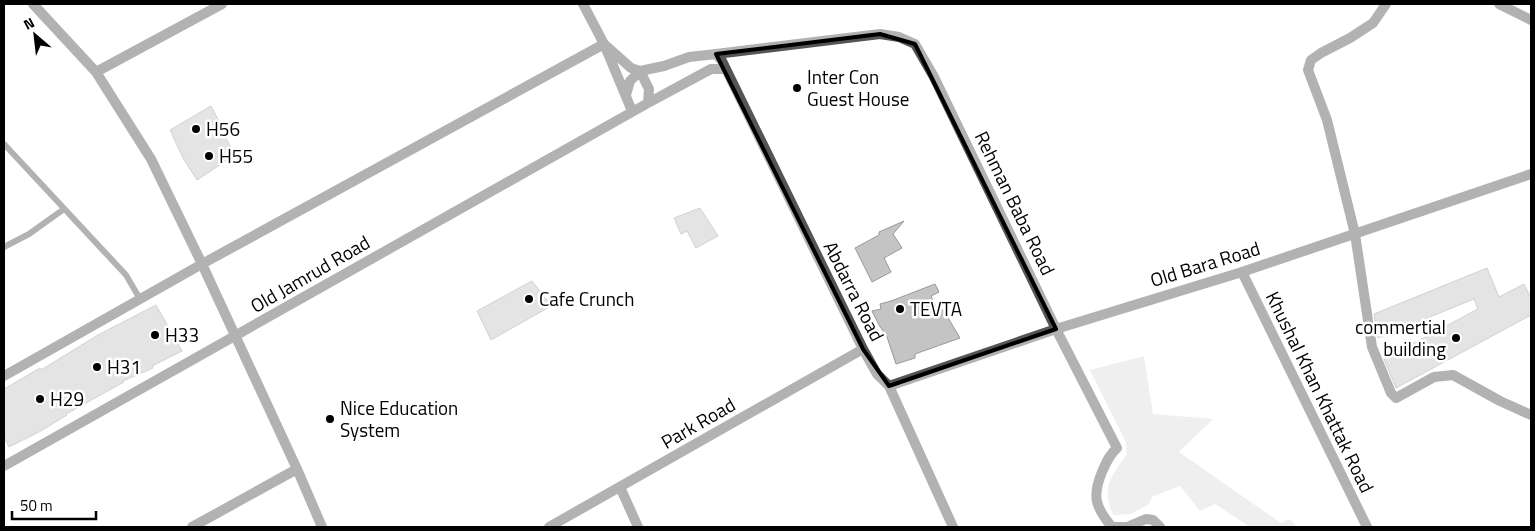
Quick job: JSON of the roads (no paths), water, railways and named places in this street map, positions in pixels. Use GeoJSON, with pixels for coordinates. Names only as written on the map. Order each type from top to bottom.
{"type":"FeatureCollection","features":[{"type":"Feature","properties":{"kind":"street"},"geometry":{"type":"LineString","coordinates":[[33,4],[96,72],[151,159],[202,264],[322,527]]}},
{"type":"Feature","properties":{"kind":"street"},"geometry":{"type":"LineString","coordinates":[[96,72],[222,4]]}},
{"type":"Feature","properties":{"kind":"street"},"geometry":{"type":"LineString","coordinates":[[583,4],[604,44],[632,111]]}},
{"type":"Feature","properties":{"kind":"street"},"geometry":{"type":"LineString","coordinates":[[1386,4],[1374,23],[1316,56],[1311,60],[1308,70],[1327,120],[1355,234],[1372,347],[1391,393],[1396,398],[1434,377],[1453,375],[1500,401],[1531,415]]}},
{"type":"Feature","properties":{"kind":"street"},"geometry":{"type":"LineString","coordinates":[[1499,4],[1531,20]]}},
{"type":"Feature","properties":{"kind":"street","name":"Rehman Baba Road"},"geometry":{"type":"LineString","coordinates":[[640,71],[664,66],[690,57],[880,34],[899,37],[915,44],[934,77],[1056,329],[1117,448],[1108,459],[1096,488],[1099,508],[1112,527],[1127,527],[1146,519],[1154,520],[1160,527]]}},
{"type":"Feature","properties":{"kind":"street"},"geometry":{"type":"LineString","coordinates":[[604,44],[631,68],[640,71],[649,89],[648,102]]}},
{"type":"Feature","properties":{"kind":"street"},"geometry":{"type":"LineString","coordinates":[[4,376],[202,264],[604,44]]}},
{"type":"Feature","properties":{"kind":"street"},"geometry":{"type":"LineString","coordinates":[[716,54],[726,69]]}},
{"type":"Feature","properties":{"kind":"street","name":"Old Jamrud Road"},"geometry":{"type":"LineString","coordinates":[[4,466],[648,102],[711,69],[726,69]]}},
{"type":"Feature","properties":{"kind":"street","name":"Abdarra Road"},"geometry":{"type":"LineString","coordinates":[[726,69],[863,349],[878,374],[889,386],[953,527]]}},
{"type":"Feature","properties":{"kind":"street"},"geometry":{"type":"LineString","coordinates":[[626,94],[630,81],[640,71]]}},
{"type":"Feature","properties":{"kind":"street","name":"Old Bara Road"},"geometry":{"type":"LineString","coordinates":[[889,386],[1056,329],[1242,272],[1531,174]]}},
{"type":"Feature","properties":{"kind":"street","name":"Khushal Khan Khattak Road"},"geometry":{"type":"LineString","coordinates":[[1242,272],[1367,527]]}},
{"type":"Feature","properties":{"kind":"street","name":"Park Road"},"geometry":{"type":"LineString","coordinates":[[549,527],[863,349]]}},
{"type":"Feature","properties":{"kind":"street"},"geometry":{"type":"LineString","coordinates":[[192,527],[297,469]]}},
{"type":"Feature","properties":{"kind":"street"},"geometry":{"type":"LineString","coordinates":[[620,487],[638,527]]}},
{"type":"Feature","properties":{"kind":"lane"},"geometry":{"type":"LineString","coordinates":[[4,144],[126,275],[140,299]]}},
{"type":"Feature","properties":{"kind":"lane"},"geometry":{"type":"LineString","coordinates":[[4,247],[29,234],[64,209]]}},
{"type":"Feature","properties":{"kind":"place","name":"Inter Con Guest House"},"geometry":{"type":"Point","coordinates":[797,88]}},
{"type":"Feature","properties":{"kind":"place","name":"H56"},"geometry":{"type":"Point","coordinates":[196,129]}},
{"type":"Feature","properties":{"kind":"place","name":"H55"},"geometry":{"type":"Point","coordinates":[209,156]}},
{"type":"Feature","properties":{"kind":"place","name":"Cafe Crunch"},"geometry":{"type":"Point","coordinates":[529,299]}},
{"type":"Feature","properties":{"kind":"place","name":"TEVTA"},"geometry":{"type":"Point","coordinates":[900,309]}},
{"type":"Feature","properties":{"kind":"place","name":"H33"},"geometry":{"type":"Point","coordinates":[155,335]}},
{"type":"Feature","properties":{"kind":"place","name":"commertial building"},"geometry":{"type":"Point","coordinates":[1456,338]}},
{"type":"Feature","properties":{"kind":"place","name":"H31"},"geometry":{"type":"Point","coordinates":[97,367]}},
{"type":"Feature","properties":{"kind":"place","name":"H29"},"geometry":{"type":"Point","coordinates":[40,399]}},
{"type":"Feature","properties":{"kind":"place","name":"Nice Education System"},"geometry":{"type":"Point","coordinates":[330,419]}}]}
